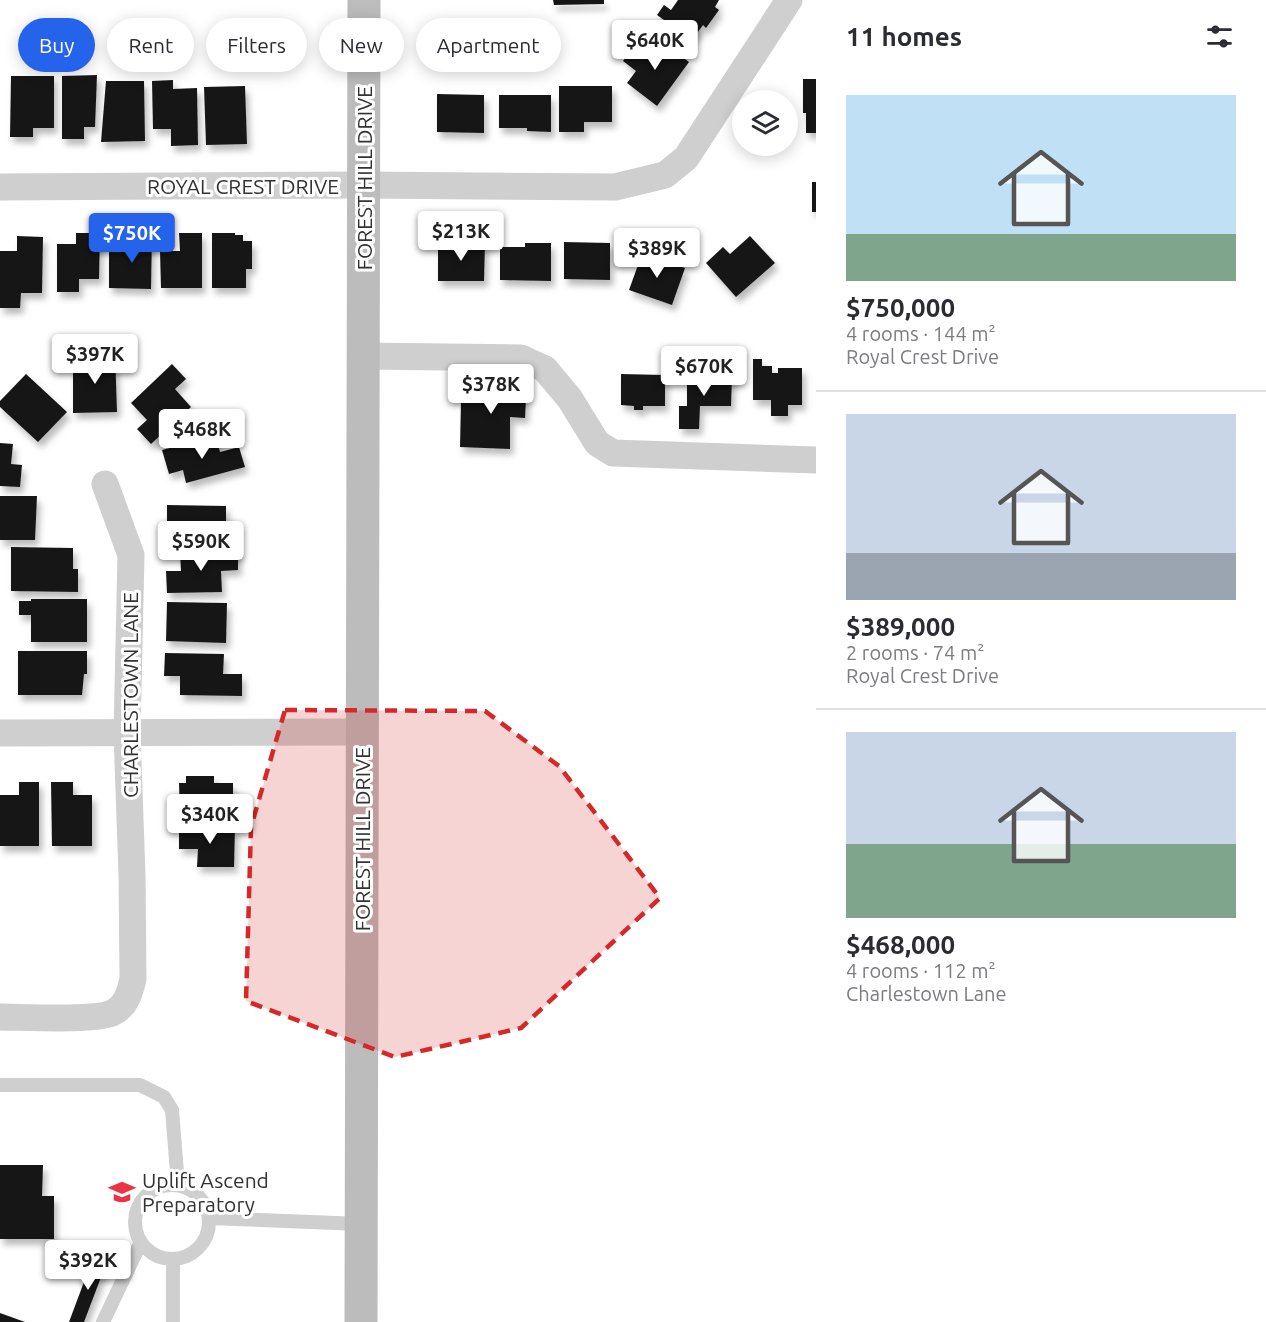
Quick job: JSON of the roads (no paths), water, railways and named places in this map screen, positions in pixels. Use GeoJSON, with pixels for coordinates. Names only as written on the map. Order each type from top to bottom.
{"type":"FeatureCollection","features":[{"type":"Feature","properties":{"kind":"main road","name":"FOREST HILL DRIVE"},"geometry":{"type":"LineString","coordinates":[[361,1322],[364,0]]}},
{"type":"Feature","properties":{"kind":"street","name":"ROYAL CREST DRIVE"},"geometry":{"type":"LineString","coordinates":[[0,187],[363,185],[615,187],[665,175],[686,158],[789,0]]}},
{"type":"Feature","properties":{"kind":"street"},"geometry":{"type":"LineString","coordinates":[[363,356],[521,358],[545,369],[570,399],[597,443],[613,453],[816,459]]}},
{"type":"Feature","properties":{"kind":"street","name":"CHARLESTOWN LANE"},"geometry":{"type":"LineString","coordinates":[[0,1017],[94,1016],[111,1013],[122,1006],[130,993],[133,979],[127,734],[131,555],[105,484]]}},
{"type":"Feature","properties":{"kind":"street"},"geometry":{"type":"LineString","coordinates":[[0,733],[362,732]]}},
{"type":"Feature","properties":{"kind":"lane"},"geometry":{"type":"LineString","coordinates":[[0,1085],[140,1085],[164,1097],[172,1110],[178,1185]]}},
{"type":"Feature","properties":{"kind":"lane"},"geometry":{"type":"LineString","coordinates":[[178,1185],[189,1189],[199,1196],[206,1206],[209,1218],[204,1241],[185,1256],[173,1259],[161,1257],[150,1251],[141,1242],[136,1231],[135,1219],[138,1207],[144,1197],[160,1187],[178,1185]]}},
{"type":"Feature","properties":{"kind":"lane"},"geometry":{"type":"LineString","coordinates":[[209,1218],[361,1224]]}},
{"type":"Feature","properties":{"kind":"lane"},"geometry":{"type":"LineString","coordinates":[[103,1322],[141,1242]]}},
{"type":"Feature","properties":{"kind":"lane"},"geometry":{"type":"LineString","coordinates":[[172,1322],[173,1259]]}},
{"type":"Feature","properties":{"kind":"place","name":"Uplift Ascend Preparatory"},"geometry":{"type":"Point","coordinates":[122,1192]}}]}
